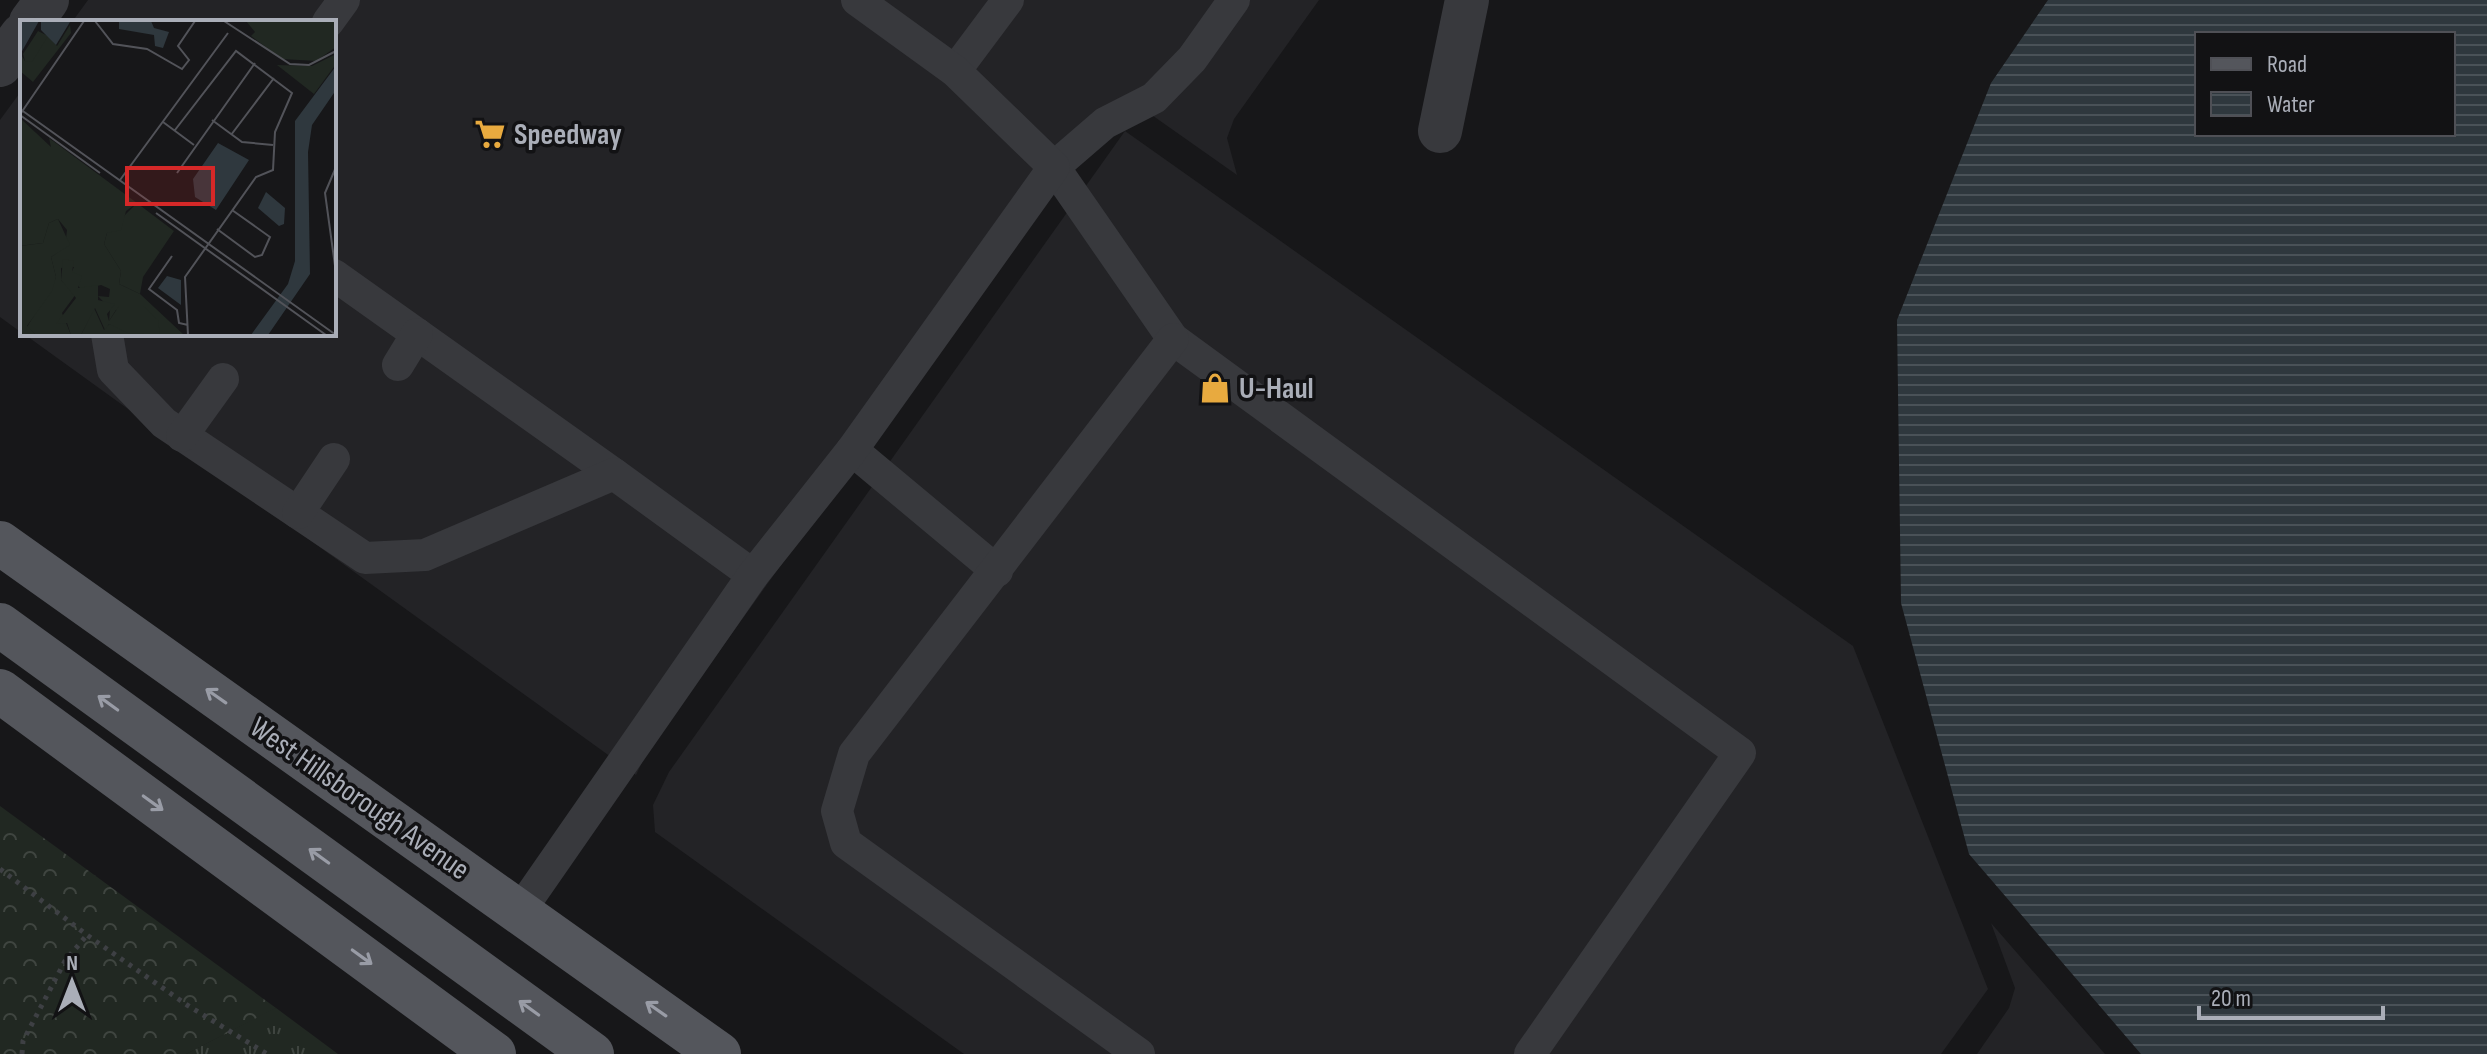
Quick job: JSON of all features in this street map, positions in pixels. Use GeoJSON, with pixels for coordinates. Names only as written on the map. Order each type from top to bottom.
{"type":"FeatureCollection","features":[{"type":"Feature","properties":{"kind":"main road","name":"West Hillsborough Avenue"},"geometry":{"type":"LineString","coordinates":[[0,543],[719,1054]]}},
{"type":"Feature","properties":{"kind":"main road"},"geometry":{"type":"LineString","coordinates":[[0,625],[592,1054]]}},
{"type":"Feature","properties":{"kind":"main road"},"geometry":{"type":"LineString","coordinates":[[0,691],[494,1054]]}},
{"type":"Feature","properties":{"kind":"street"},"geometry":{"type":"LineString","coordinates":[[32,20],[47,0]]}},
{"type":"Feature","properties":{"kind":"street"},"geometry":{"type":"LineString","coordinates":[[1440,131],[1467,0]]}},
{"type":"Feature","properties":{"kind":"street"},"geometry":{"type":"LineString","coordinates":[[0,65],[20,38]]}},
{"type":"Feature","properties":{"kind":"lane"},"geometry":{"type":"LineString","coordinates":[[329,20],[344,0]]}},
{"type":"Feature","properties":{"kind":"lane"},"geometry":{"type":"LineString","coordinates":[[857,0],[955,71],[1054,167],[1173,339],[1740,753],[1530,1054]]}},
{"type":"Feature","properties":{"kind":"lane"},"geometry":{"type":"LineString","coordinates":[[955,71],[1008,0]]}},
{"type":"Feature","properties":{"kind":"lane"},"geometry":{"type":"LineString","coordinates":[[519,912],[753,575],[852,450],[1054,167],[1105,123],[1154,98],[1192,59],[1234,0]]}},
{"type":"Feature","properties":{"kind":"lane"},"geometry":{"type":"LineString","coordinates":[[336,276],[753,575]]}},
{"type":"Feature","properties":{"kind":"lane"},"geometry":{"type":"LineString","coordinates":[[398,365],[417,334]]}},
{"type":"Feature","properties":{"kind":"lane"},"geometry":{"type":"LineString","coordinates":[[107,336],[113,370],[164,423],[365,558],[425,555],[614,474]]}},
{"type":"Feature","properties":{"kind":"lane"},"geometry":{"type":"LineString","coordinates":[[1139,1054],[846,843],[837,811],[854,754],[1173,339]]}},
{"type":"Feature","properties":{"kind":"lane"},"geometry":{"type":"LineString","coordinates":[[182,436],[223,379]]}},
{"type":"Feature","properties":{"kind":"lane"},"geometry":{"type":"LineString","coordinates":[[852,450],[997,571]]}},
{"type":"Feature","properties":{"kind":"lane"},"geometry":{"type":"LineString","coordinates":[[298,513],[334,459]]}},
{"type":"Feature","properties":{"kind":"path"},"geometry":{"type":"LineString","coordinates":[[0,869],[187,1005],[267,1054]]}},
{"type":"Feature","properties":{"kind":"path"},"geometry":{"type":"LineString","coordinates":[[22,1054],[23,1041],[65,961],[87,935]]}},
{"type":"Feature","properties":{"kind":"shaded area"},"geometry":{"type":"Polygon","coordinates":[[[88,0],[1319,0],[1234,119],[1227,138],[1237,175],[1139,106],[1110,106],[647,752],[636,775],[27,336],[336,336],[336,20],[73,20],[88,0]]]}},
{"type":"Feature","properties":{"kind":"shaded area"},"geometry":{"type":"Polygon","coordinates":[[[20,93],[20,332],[0,317],[0,120],[20,93]]]}},
{"type":"Feature","properties":{"kind":"shaded area","name":"U-Haul"},"geometry":{"type":"Polygon","coordinates":[[[1125,131],[1853,646],[1988,989],[1941,1054],[964,1054],[655,832],[653,805],[669,772],[1125,131]]]}},
{"type":"Feature","properties":{"kind":"shaded area"},"geometry":{"type":"Polygon","coordinates":[[[1991,923],[2105,1054],[1977,1054],[2009,1008],[2015,988],[1991,923]]]}},
{"type":"Feature","properties":{"kind":"green space"},"geometry":{"type":"Polygon","coordinates":[[[0,806],[276,1008],[186,1054],[0,1054],[0,806]]]}},
{"type":"Feature","properties":{"kind":"green space"},"geometry":{"type":"Polygon","coordinates":[[[276,1008],[338,1054],[186,1054],[269,1011],[276,1008]]]}},
{"type":"Feature","properties":{"kind":"water"},"geometry":{"type":"Polygon","coordinates":[[[2048,0],[2487,0],[2487,1054],[2141,1054],[1969,854],[1901,603],[1897,320],[1991,83],[2048,0]]]}},
{"type":"Feature","properties":{"kind":"place","name":"Speedway"},"geometry":{"type":"Point","coordinates":[490,134]}},
{"type":"Feature","properties":{"kind":"place","name":"U-Haul"},"geometry":{"type":"Point","coordinates":[1215,388]}}]}
